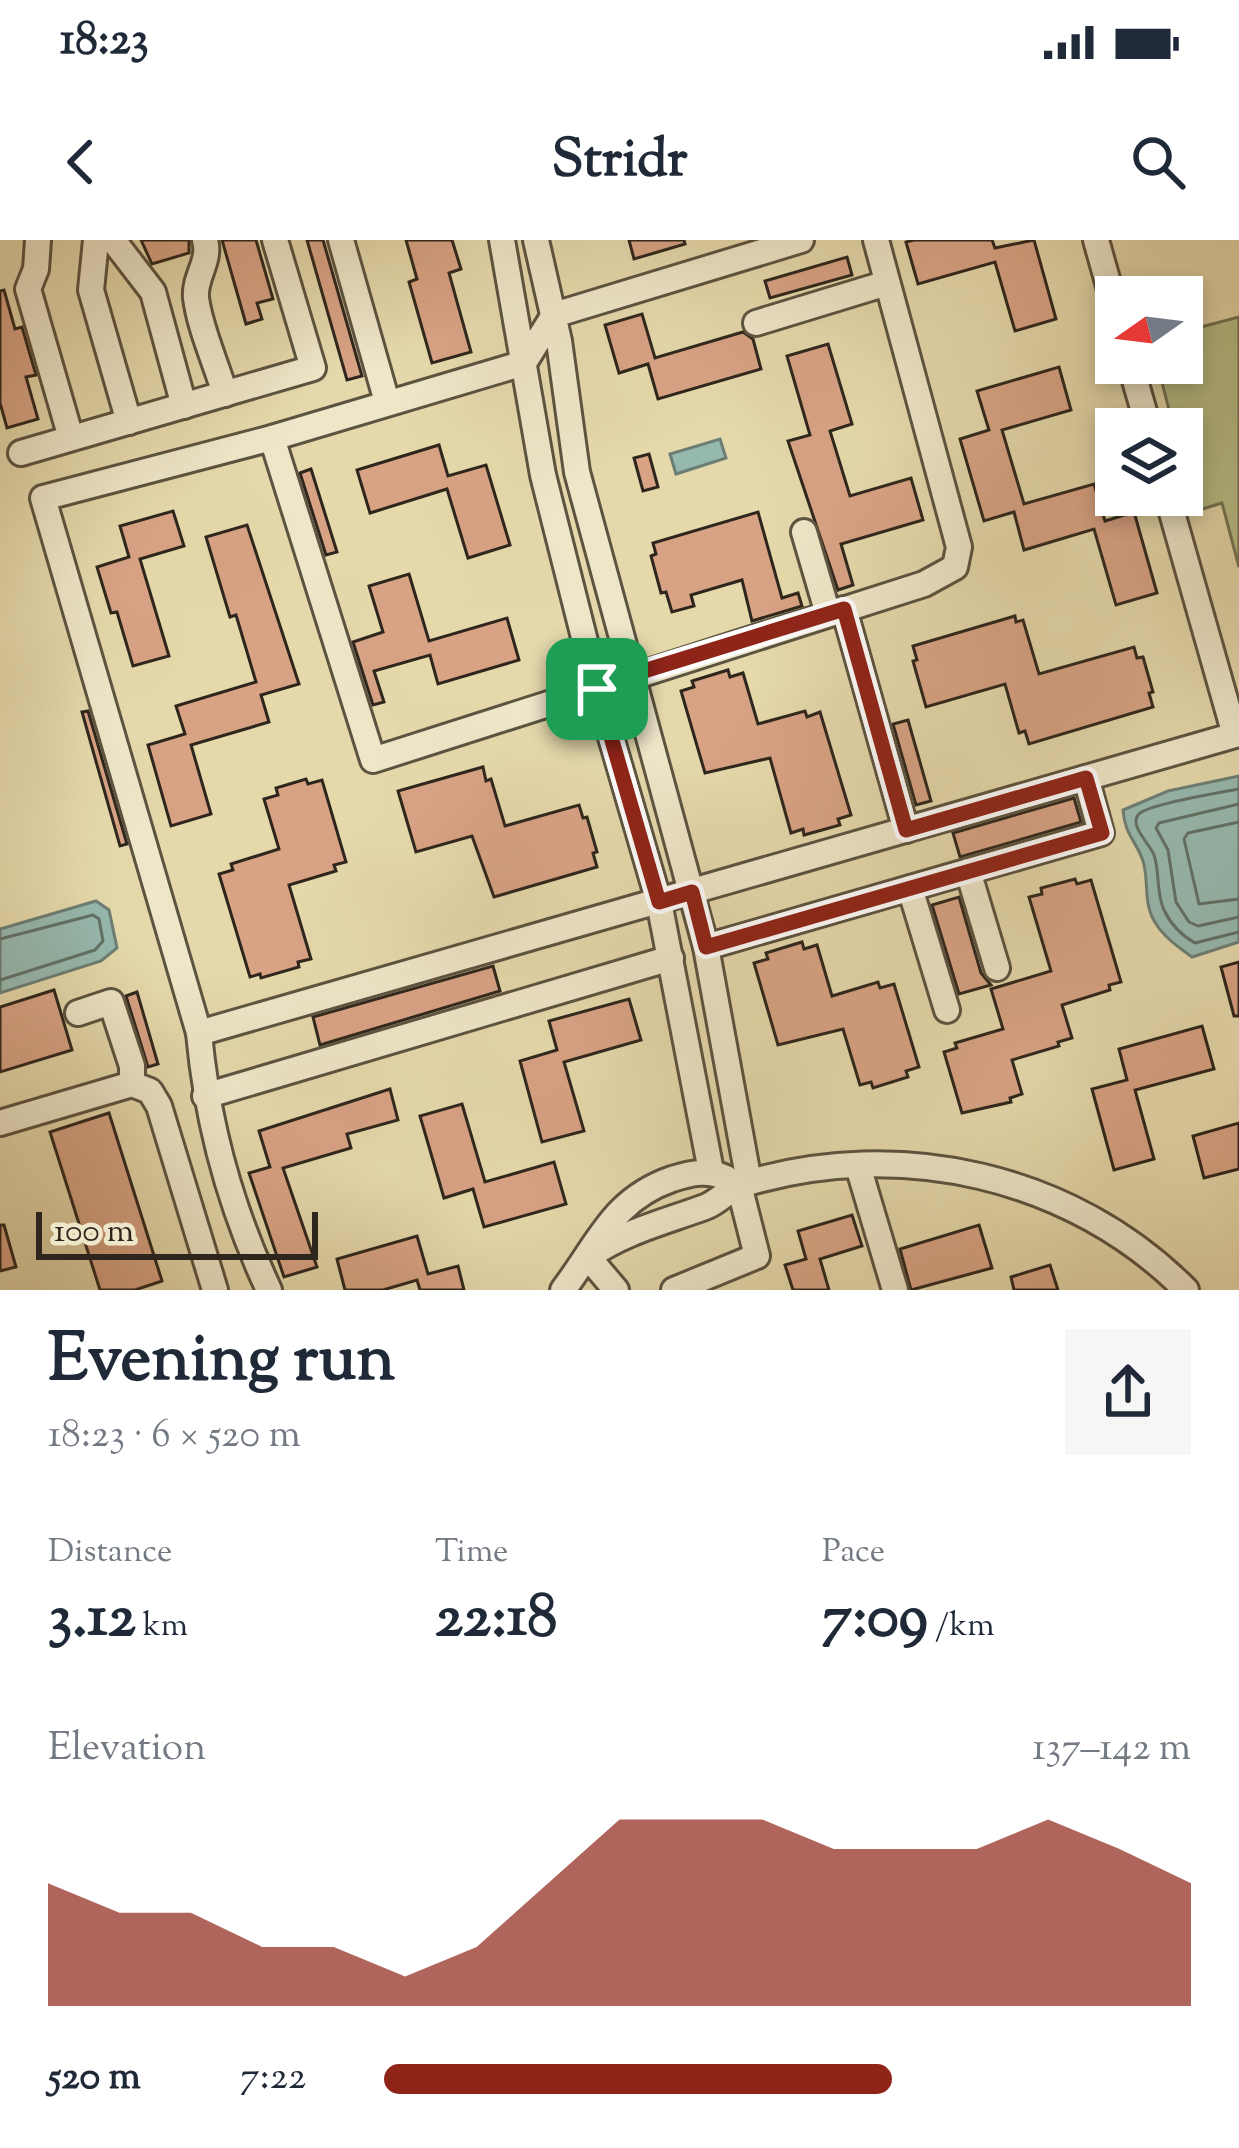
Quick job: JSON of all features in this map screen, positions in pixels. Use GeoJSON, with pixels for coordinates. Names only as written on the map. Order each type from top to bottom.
{"type":"FeatureCollection","features":[{"type":"Feature","properties":{"kind":"street"},"geometry":{"type":"LineString","coordinates":[[38,240],[36,269],[28,289],[71,439]]}},
{"type":"Feature","properties":{"kind":"street"},"geometry":{"type":"LineString","coordinates":[[96,240],[91,290],[129,422]]}},
{"type":"Feature","properties":{"kind":"street"},"geometry":{"type":"LineString","coordinates":[[113,240],[153,292],[184,406]]}},
{"type":"Feature","properties":{"kind":"street"},"geometry":{"type":"LineString","coordinates":[[205,240],[196,298],[225,394]]}},
{"type":"Feature","properties":{"kind":"street"},"geometry":{"type":"LineString","coordinates":[[21,453],[313,368],[275,240]]}},
{"type":"Feature","properties":{"kind":"street"},"geometry":{"type":"LineString","coordinates":[[341,240],[386,402]]}},
{"type":"Feature","properties":{"kind":"street"},"geometry":{"type":"LineString","coordinates":[[502,240],[542,475],[659,902],[711,1171]]}},
{"type":"Feature","properties":{"kind":"street"},"geometry":{"type":"LineString","coordinates":[[536,240],[554,314],[577,472],[706,947],[758,1256],[674,1290]]}},
{"type":"Feature","properties":{"kind":"street"},"geometry":{"type":"LineString","coordinates":[[272,438],[373,760],[924,584],[955,567],[959,548],[875,240]]}},
{"type":"Feature","properties":{"kind":"street"},"geometry":{"type":"LineString","coordinates":[[1096,240],[1106,276]]}},
{"type":"Feature","properties":{"kind":"street"},"geometry":{"type":"LineString","coordinates":[[269,1290],[243,1236],[205,1096],[200,1033],[44,498],[272,438],[524,363],[554,314],[786,242]]}},
{"type":"Feature","properties":{"kind":"street"},"geometry":{"type":"LineString","coordinates":[[146,282],[160,276],[197,280]]}},
{"type":"Feature","properties":{"kind":"street"},"geometry":{"type":"LineString","coordinates":[[756,323],[887,283]]}},
{"type":"Feature","properties":{"kind":"street"},"geometry":{"type":"LineString","coordinates":[[200,1033],[1235,735],[1173,516]]}},
{"type":"Feature","properties":{"kind":"street"},"geometry":{"type":"LineString","coordinates":[[804,532],[836,611],[906,830]]}},
{"type":"Feature","properties":{"kind":"street"},"geometry":{"type":"LineString","coordinates":[[706,947],[1102,833],[1086,778]]}},
{"type":"Feature","properties":{"kind":"street"},"geometry":{"type":"LineString","coordinates":[[968,872],[997,968]]}},
{"type":"Feature","properties":{"kind":"street"},"geometry":{"type":"LineString","coordinates":[[910,888],[947,1010]]}},
{"type":"Feature","properties":{"kind":"street"},"geometry":{"type":"LineString","coordinates":[[205,1096],[671,958]]}},
{"type":"Feature","properties":{"kind":"street"},"geometry":{"type":"LineString","coordinates":[[78,1013],[111,1003],[132,1066],[132,1084]]}},
{"type":"Feature","properties":{"kind":"street"},"geometry":{"type":"LineString","coordinates":[[0,1123],[132,1084],[150,1091],[159,1106],[215,1290]]}},
{"type":"Feature","properties":{"kind":"street"},"geometry":{"type":"LineString","coordinates":[[858,1166],[895,1290]]}},
{"type":"Feature","properties":{"kind":"street"},"geometry":{"type":"LineString","coordinates":[[588,1258],[648,1225],[708,1206],[744,1184],[858,1166],[958,1170],[1029,1189],[1118,1233],[1186,1290]]}},
{"type":"Feature","properties":{"kind":"street"},"geometry":{"type":"LineString","coordinates":[[563,1290],[606,1224],[630,1198],[656,1185],[711,1171],[744,1184]]}},
{"type":"Feature","properties":{"kind":"street"},"geometry":{"type":"LineString","coordinates":[[588,1258],[616,1290]]}},
{"type":"Feature","properties":{"kind":"green space"},"geometry":{"type":"Polygon","coordinates":[[[1239,317],[1239,567],[1222,503],[1203,509],[1203,408],[1169,408],[1162,384],[1203,384],[1203,326],[1239,317]]]}},
{"type":"Feature","properties":{"kind":"water"},"geometry":{"type":"Polygon","coordinates":[[[720,439],[726,458],[676,474],[670,454],[720,439]]]}},
{"type":"Feature","properties":{"kind":"water"},"geometry":{"type":"Polygon","coordinates":[[[1239,776],[1239,942],[1192,957],[1155,923],[1143,861],[1123,810],[1168,791],[1239,776]]]}},
{"type":"Feature","properties":{"kind":"water"},"geometry":{"type":"Polygon","coordinates":[[[96,901],[109,910],[117,948],[101,961],[0,993],[0,929],[96,901]]]}},
{"type":"Feature","properties":{"kind":"building"},"geometry":{"type":"Polygon","coordinates":[[[141,240],[189,240],[189,253],[152,264],[141,240]]]}},
{"type":"Feature","properties":{"kind":"building"},"geometry":{"type":"Polygon","coordinates":[[[222,240],[256,240],[273,299],[257,303],[262,319],[246,324],[222,240]]]}},
{"type":"Feature","properties":{"kind":"building"},"geometry":{"type":"Polygon","coordinates":[[[307,240],[323,240],[362,376],[347,380],[307,240]]]}},
{"type":"Feature","properties":{"kind":"building"},"geometry":{"type":"Polygon","coordinates":[[[406,240],[452,240],[461,269],[449,273],[471,352],[432,363],[409,282],[417,279],[406,240]]]}},
{"type":"Feature","properties":{"kind":"building"},"geometry":{"type":"Polygon","coordinates":[[[629,240],[684,240],[685,244],[634,259],[629,240]]]}},
{"type":"Feature","properties":{"kind":"building"},"geometry":{"type":"Polygon","coordinates":[[[992,240],[995,248],[1034,240],[1056,319],[1015,331],[995,262],[918,284],[906,242],[992,240]]]}},
{"type":"Feature","properties":{"kind":"building"},"geometry":{"type":"Polygon","coordinates":[[[847,257],[852,275],[770,298],[765,281],[847,257]]]}},
{"type":"Feature","properties":{"kind":"building"},"geometry":{"type":"Polygon","coordinates":[[[4,290],[15,329],[22,327],[36,375],[26,377],[38,419],[7,428],[0,403],[0,291],[4,290]]]}},
{"type":"Feature","properties":{"kind":"building"},"geometry":{"type":"Polygon","coordinates":[[[642,314],[655,358],[743,332],[753,339],[761,369],[658,399],[648,364],[619,373],[605,325],[642,314]]]}},
{"type":"Feature","properties":{"kind":"building"},"geometry":{"type":"Polygon","coordinates":[[[828,344],[852,424],[830,431],[850,496],[911,478],[923,520],[841,544],[853,585],[838,590],[788,441],[810,435],[787,356],[828,344]]]}},
{"type":"Feature","properties":{"kind":"building"},"geometry":{"type":"Polygon","coordinates":[[[1059,367],[1071,410],[1002,430],[1024,504],[1094,484],[1095,516],[1104,516],[1105,521],[1135,516],[1157,593],[1116,605],[1094,529],[1024,550],[1014,512],[984,521],[960,439],[989,430],[977,391],[1059,367]]]}},
{"type":"Feature","properties":{"kind":"building"},"geometry":{"type":"Polygon","coordinates":[[[439,445],[448,476],[486,465],[510,545],[468,558],[447,489],[370,513],[357,470],[439,445]]]}},
{"type":"Feature","properties":{"kind":"building"},"geometry":{"type":"Polygon","coordinates":[[[649,454],[658,487],[643,491],[634,458],[649,454]]]}},
{"type":"Feature","properties":{"kind":"building"},"geometry":{"type":"Polygon","coordinates":[[[311,469],[337,552],[326,555],[300,473],[311,469]]]}},
{"type":"Feature","properties":{"kind":"building"},"geometry":{"type":"Polygon","coordinates":[[[173,511],[184,546],[140,559],[169,656],[133,666],[97,567],[129,557],[120,526],[173,511]]]}},
{"type":"Feature","properties":{"kind":"building"},"geometry":{"type":"Polygon","coordinates":[[[758,512],[782,598],[798,593],[802,606],[752,621],[742,580],[691,595],[694,606],[672,612],[666,592],[661,593],[651,556],[656,554],[653,543],[758,512]]]}},
{"type":"Feature","properties":{"kind":"building"},"geometry":{"type":"Polygon","coordinates":[[[247,525],[299,684],[261,695],[269,722],[191,745],[211,814],[171,826],[148,745],[185,734],[176,706],[256,682],[206,537],[247,525]]]}},
{"type":"Feature","properties":{"kind":"building"},"geometry":{"type":"Polygon","coordinates":[[[409,574],[429,641],[507,618],[519,660],[438,684],[430,655],[374,671],[384,702],[373,705],[353,642],[383,632],[369,586],[409,574]]]}},
{"type":"Feature","properties":{"kind":"building"},"geometry":{"type":"Polygon","coordinates":[[[1015,616],[1016,622],[1023,620],[1039,674],[1134,647],[1137,658],[1143,657],[1153,707],[1029,744],[1025,731],[1019,733],[1005,684],[926,707],[913,646],[1015,616]]]}},
{"type":"Feature","properties":{"kind":"building"},"geometry":{"type":"Polygon","coordinates":[[[728,670],[730,677],[743,673],[758,724],[805,711],[807,717],[820,712],[851,815],[838,819],[840,825],[804,835],[803,829],[791,833],[770,758],[705,773],[681,691],[694,687],[692,681],[728,670]]]}},
{"type":"Feature","properties":{"kind":"building"},"geometry":{"type":"Polygon","coordinates":[[[88,711],[127,844],[120,846],[82,712],[88,711]]]}},
{"type":"Feature","properties":{"kind":"building"},"geometry":{"type":"Polygon","coordinates":[[[908,720],[931,801],[916,805],[893,724],[908,720]]]}},
{"type":"Feature","properties":{"kind":"building"},"geometry":{"type":"Polygon","coordinates":[[[483,767],[505,826],[579,805],[583,818],[587,817],[597,867],[494,897],[472,836],[416,852],[398,791],[483,767]]]}},
{"type":"Feature","properties":{"kind":"building"},"geometry":{"type":"Polygon","coordinates":[[[306,779],[308,784],[322,780],[346,862],[334,865],[336,871],[289,885],[311,959],[298,962],[299,967],[250,977],[219,874],[233,870],[231,864],[279,849],[264,799],[278,795],[276,788],[306,779]]]}},
{"type":"Feature","properties":{"kind":"building"},"geometry":{"type":"Polygon","coordinates":[[[1074,798],[1081,822],[960,857],[953,833],[1074,798]]]}},
{"type":"Feature","properties":{"kind":"building"},"geometry":{"type":"Polygon","coordinates":[[[1075,879],[1077,884],[1091,880],[1121,982],[1062,1005],[1072,1038],[1012,1060],[1022,1094],[1010,1098],[1011,1102],[962,1113],[944,1052],[957,1048],[955,1043],[1003,1029],[991,989],[1051,971],[1029,897],[1042,894],[1041,888],[1075,879]]]}},
{"type":"Feature","properties":{"kind":"building"},"geometry":{"type":"Polygon","coordinates":[[[959,897],[981,973],[991,985],[959,994],[932,905],[959,897]]]}},
{"type":"Feature","properties":{"kind":"building"},"geometry":{"type":"Polygon","coordinates":[[[802,942],[804,949],[817,945],[832,996],[878,982],[880,988],[894,984],[919,1067],[906,1071],[908,1077],[873,1088],[871,1082],[860,1085],[843,1029],[778,1045],[754,963],[768,959],[766,953],[802,942]]]}},
{"type":"Feature","properties":{"kind":"building"},"geometry":{"type":"Polygon","coordinates":[[[1239,962],[1239,1016],[1234,1016],[1221,967],[1239,962]]]}},
{"type":"Feature","properties":{"kind":"building"},"geometry":{"type":"Polygon","coordinates":[[[493,966],[500,991],[320,1045],[313,1017],[493,966]]]}},
{"type":"Feature","properties":{"kind":"building"},"geometry":{"type":"Polygon","coordinates":[[[54,990],[72,1050],[0,1072],[0,1007],[54,990]]]}},
{"type":"Feature","properties":{"kind":"building"},"geometry":{"type":"Polygon","coordinates":[[[137,992],[158,1064],[148,1067],[126,996],[137,992]]]}},
{"type":"Feature","properties":{"kind":"building"},"geometry":{"type":"Polygon","coordinates":[[[629,999],[641,1040],[564,1062],[584,1131],[542,1142],[520,1061],[557,1050],[549,1021],[629,999]]]}},
{"type":"Feature","properties":{"kind":"building"},"geometry":{"type":"Polygon","coordinates":[[[1202,1026],[1214,1069],[1135,1090],[1154,1159],[1114,1170],[1092,1089],[1127,1080],[1119,1049],[1202,1026]]]}},
{"type":"Feature","properties":{"kind":"building"},"geometry":{"type":"Polygon","coordinates":[[[390,1089],[398,1120],[347,1134],[351,1148],[283,1168],[317,1267],[284,1277],[249,1173],[270,1167],[259,1131],[390,1089]]]}},
{"type":"Feature","properties":{"kind":"building"},"geometry":{"type":"Polygon","coordinates":[[[462,1104],[485,1182],[554,1162],[566,1204],[484,1227],[473,1189],[444,1198],[420,1116],[462,1104]]]}},
{"type":"Feature","properties":{"kind":"building"},"geometry":{"type":"Polygon","coordinates":[[[109,1113],[162,1281],[135,1290],[100,1290],[50,1132],[109,1113]]]}},
{"type":"Feature","properties":{"kind":"building"},"geometry":{"type":"Polygon","coordinates":[[[1239,1123],[1239,1169],[1204,1178],[1193,1136],[1239,1123]]]}},
{"type":"Feature","properties":{"kind":"building"},"geometry":{"type":"Polygon","coordinates":[[[852,1215],[862,1246],[820,1259],[829,1290],[793,1290],[785,1265],[806,1259],[798,1231],[852,1215]]]}},
{"type":"Feature","properties":{"kind":"building"},"geometry":{"type":"Polygon","coordinates":[[[0,1225],[4,1225],[16,1267],[0,1271],[0,1225]]]}},
{"type":"Feature","properties":{"kind":"building"},"geometry":{"type":"Polygon","coordinates":[[[979,1225],[992,1268],[911,1290],[900,1249],[979,1225]]]}},
{"type":"Feature","properties":{"kind":"building"},"geometry":{"type":"Polygon","coordinates":[[[417,1236],[428,1274],[458,1266],[464,1290],[420,1290],[417,1280],[383,1290],[345,1290],[337,1259],[417,1236]]]}},
{"type":"Feature","properties":{"kind":"building"},"geometry":{"type":"Polygon","coordinates":[[[1050,1265],[1058,1290],[1014,1290],[1011,1277],[1050,1265]]]}},
{"type":"Feature","properties":{"kind":"route"},"geometry":{"type":"LineString","coordinates":[[844,609],[906,830],[1086,778],[1102,833],[706,947],[692,892],[659,902],[597,689],[844,609]]}}]}
